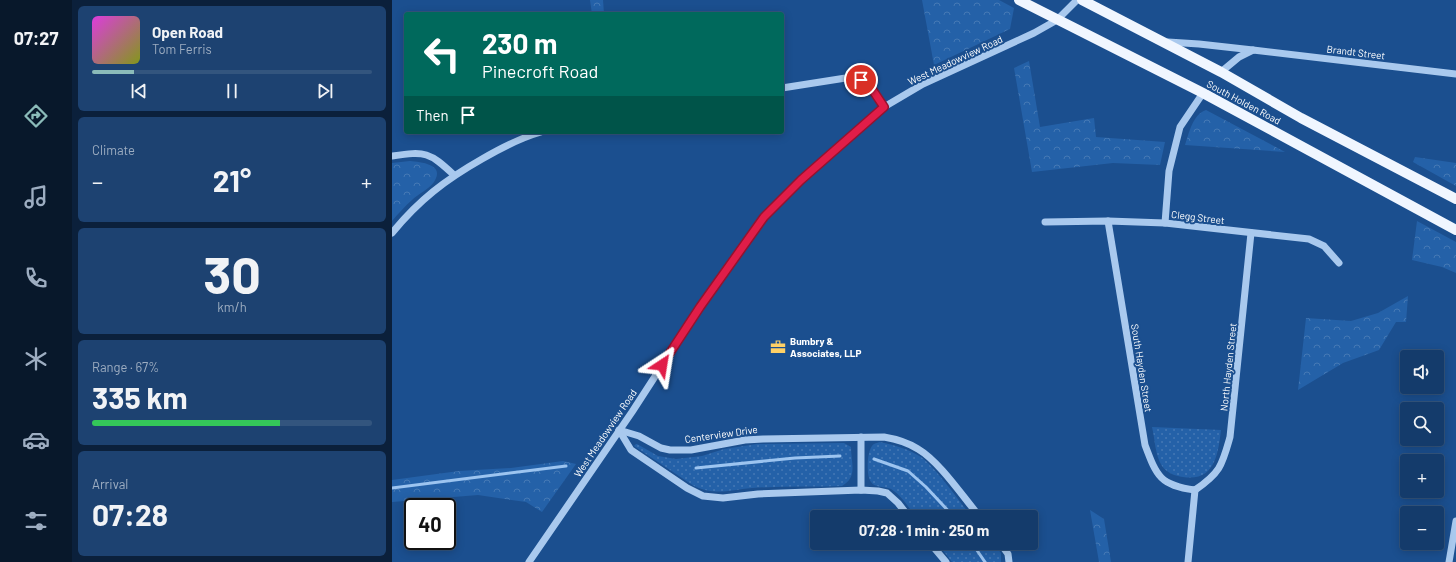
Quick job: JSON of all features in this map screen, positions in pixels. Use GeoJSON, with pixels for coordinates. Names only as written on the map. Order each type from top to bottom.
{"type":"FeatureCollection","features":[{"type":"Feature","properties":{"kind":"main road","name":"South Holden Road"},"geometry":{"type":"LineString","coordinates":[[1019,0],[1202,93],[1456,230]]}},
{"type":"Feature","properties":{"kind":"main road","name":"South Holden Road"},"geometry":{"type":"LineString","coordinates":[[1082,0],[1221,72],[1301,118],[1456,199]]}},
{"type":"Feature","properties":{"kind":"street","name":"West Meadowview Road"},"geometry":{"type":"LineString","coordinates":[[529,562],[619,430],[700,307],[764,217],[801,180],[884,107],[922,84],[1026,38],[1057,20],[1077,0]]}},
{"type":"Feature","properties":{"kind":"street","name":"Brandt Street"},"geometry":{"type":"LineString","coordinates":[[1164,42],[1199,44],[1456,74]]}},
{"type":"Feature","properties":{"kind":"street"},"geometry":{"type":"LineString","coordinates":[[1221,72],[1239,57],[1253,50]]}},
{"type":"Feature","properties":{"kind":"street"},"geometry":{"type":"LineString","coordinates":[[784,88],[852,77],[861,80],[872,89],[884,107]]}},
{"type":"Feature","properties":{"kind":"street"},"geometry":{"type":"LineString","coordinates":[[1165,223],[1169,171],[1180,127],[1202,93]]}},
{"type":"Feature","properties":{"kind":"street"},"geometry":{"type":"LineString","coordinates":[[392,233],[407,215],[429,194],[454,175],[505,146],[536,134]]}},
{"type":"Feature","properties":{"kind":"street"},"geometry":{"type":"LineString","coordinates":[[392,156],[422,153],[438,160],[454,175]]}},
{"type":"Feature","properties":{"kind":"street","name":"Clegg Street"},"geometry":{"type":"LineString","coordinates":[[1045,222],[1108,221],[1165,223],[1309,239],[1324,246],[1339,263]]}},
{"type":"Feature","properties":{"kind":"street","name":"South Hayden Street"},"geometry":{"type":"LineString","coordinates":[[1108,221],[1145,445],[1154,469],[1166,482],[1178,487],[1196,490]]}},
{"type":"Feature","properties":{"kind":"street","name":"North Hayden Street"},"geometry":{"type":"LineString","coordinates":[[1196,490],[1209,480],[1223,464],[1230,437],[1251,233]]}},
{"type":"Feature","properties":{"kind":"street"},"geometry":{"type":"LineString","coordinates":[[619,430],[632,450],[687,488],[703,496],[723,498],[758,494],[861,490],[878,491],[887,493],[904,510]]}},
{"type":"Feature","properties":{"kind":"street","name":"Centerview Drive"},"geometry":{"type":"LineString","coordinates":[[619,430],[639,436],[661,448],[670,450],[691,450],[745,440],[884,437],[904,442],[918,449],[929,457],[974,510]]}},
{"type":"Feature","properties":{"kind":"street"},"geometry":{"type":"LineString","coordinates":[[861,438],[861,490]]}},
{"type":"Feature","properties":{"kind":"street"},"geometry":{"type":"LineString","coordinates":[[1188,562],[1196,490]]}},
{"type":"Feature","properties":{"kind":"street"},"geometry":{"type":"LineString","coordinates":[[1449,562],[1456,521]]}},
{"type":"Feature","properties":{"kind":"street"},"geometry":{"type":"LineString","coordinates":[[936,550],[946,562]]}},
{"type":"Feature","properties":{"kind":"street"},"geometry":{"type":"LineString","coordinates":[[1005,550],[1008,554],[1009,562]]}},
{"type":"Feature","properties":{"kind":"green space"},"geometry":{"type":"Polygon","coordinates":[[[590,0],[603,0],[604,12],[592,12],[590,0]]]}},
{"type":"Feature","properties":{"kind":"green space"},"geometry":{"type":"Polygon","coordinates":[[[922,0],[999,0],[1014,8],[1010,29],[934,65],[922,0]]]}},
{"type":"Feature","properties":{"kind":"green space"},"geometry":{"type":"Polygon","coordinates":[[[1029,61],[1040,127],[1094,118],[1096,137],[1165,142],[1160,165],[1113,163],[1032,172],[1014,68],[1029,61]]]}},
{"type":"Feature","properties":{"kind":"green space"},"geometry":{"type":"Polygon","coordinates":[[[1206,110],[1285,152],[1185,145],[1190,130],[1198,115],[1206,110]]]}},
{"type":"Feature","properties":{"kind":"green space"},"geometry":{"type":"Polygon","coordinates":[[[1415,157],[1456,163],[1456,186],[1413,162],[1415,157]]]}},
{"type":"Feature","properties":{"kind":"green space"},"geometry":{"type":"Polygon","coordinates":[[[410,161],[430,165],[437,171],[437,176],[432,185],[409,202],[392,221],[392,163],[410,161]]]}},
{"type":"Feature","properties":{"kind":"green space"},"geometry":{"type":"Polygon","coordinates":[[[1417,221],[1456,242],[1456,273],[1442,267],[1412,260],[1417,221]]]}},
{"type":"Feature","properties":{"kind":"green space"},"geometry":{"type":"Polygon","coordinates":[[[1408,296],[1406,322],[1396,322],[1379,350],[1343,363],[1298,390],[1306,318],[1351,321],[1378,313],[1408,296]]]}},
{"type":"Feature","properties":{"kind":"green space"},"geometry":{"type":"Polygon","coordinates":[[[1152,427],[1221,430],[1216,457],[1213,464],[1208,471],[1202,475],[1194,477],[1180,477],[1169,472],[1162,466],[1158,457],[1152,427]]]}},
{"type":"Feature","properties":{"kind":"green space"},"geometry":{"type":"Polygon","coordinates":[[[880,442],[891,444],[921,457],[941,477],[967,510],[911,510],[905,502],[891,489],[873,484],[868,475],[868,464],[870,449],[876,443],[880,442]]]}},
{"type":"Feature","properties":{"kind":"green space"},"geometry":{"type":"Polygon","coordinates":[[[844,443],[851,447],[852,474],[847,482],[842,486],[763,487],[723,492],[709,491],[694,486],[634,446],[637,444],[658,456],[676,459],[702,456],[724,449],[757,444],[844,443]]]}},
{"type":"Feature","properties":{"kind":"green space"},"geometry":{"type":"Polygon","coordinates":[[[563,461],[576,464],[542,512],[526,502],[478,495],[441,498],[404,498],[404,501],[392,502],[392,480],[459,471],[511,468],[563,461]]]}},
{"type":"Feature","properties":{"kind":"green space"},"geometry":{"type":"Polygon","coordinates":[[[1090,510],[1104,519],[1111,562],[1099,562],[1090,510]]]}},
{"type":"Feature","properties":{"kind":"green space"},"geometry":{"type":"Polygon","coordinates":[[[943,550],[999,550],[1001,553],[1001,562],[952,562],[943,550]]]}},
{"type":"Feature","properties":{"kind":"waterway"},"geometry":{"type":"LineString","coordinates":[[696,468],[795,458],[840,456]]}},
{"type":"Feature","properties":{"kind":"waterway"},"geometry":{"type":"LineString","coordinates":[[874,459],[908,471],[926,487],[947,510]]}},
{"type":"Feature","properties":{"kind":"waterway"},"geometry":{"type":"LineString","coordinates":[[392,488],[566,466]]}},
{"type":"Feature","properties":{"kind":"waterway"},"geometry":{"type":"LineString","coordinates":[[977,550],[985,562]]}},
{"type":"Feature","properties":{"kind":"place","name":"Bumbry & Associates, LLP"},"geometry":{"type":"Point","coordinates":[778,347]}},
{"type":"Feature","properties":{"kind":"route"},"geometry":{"type":"LineString","coordinates":[[662,365],[700,307],[764,217],[801,180],[884,107],[872,89],[861,80]]}}]}
